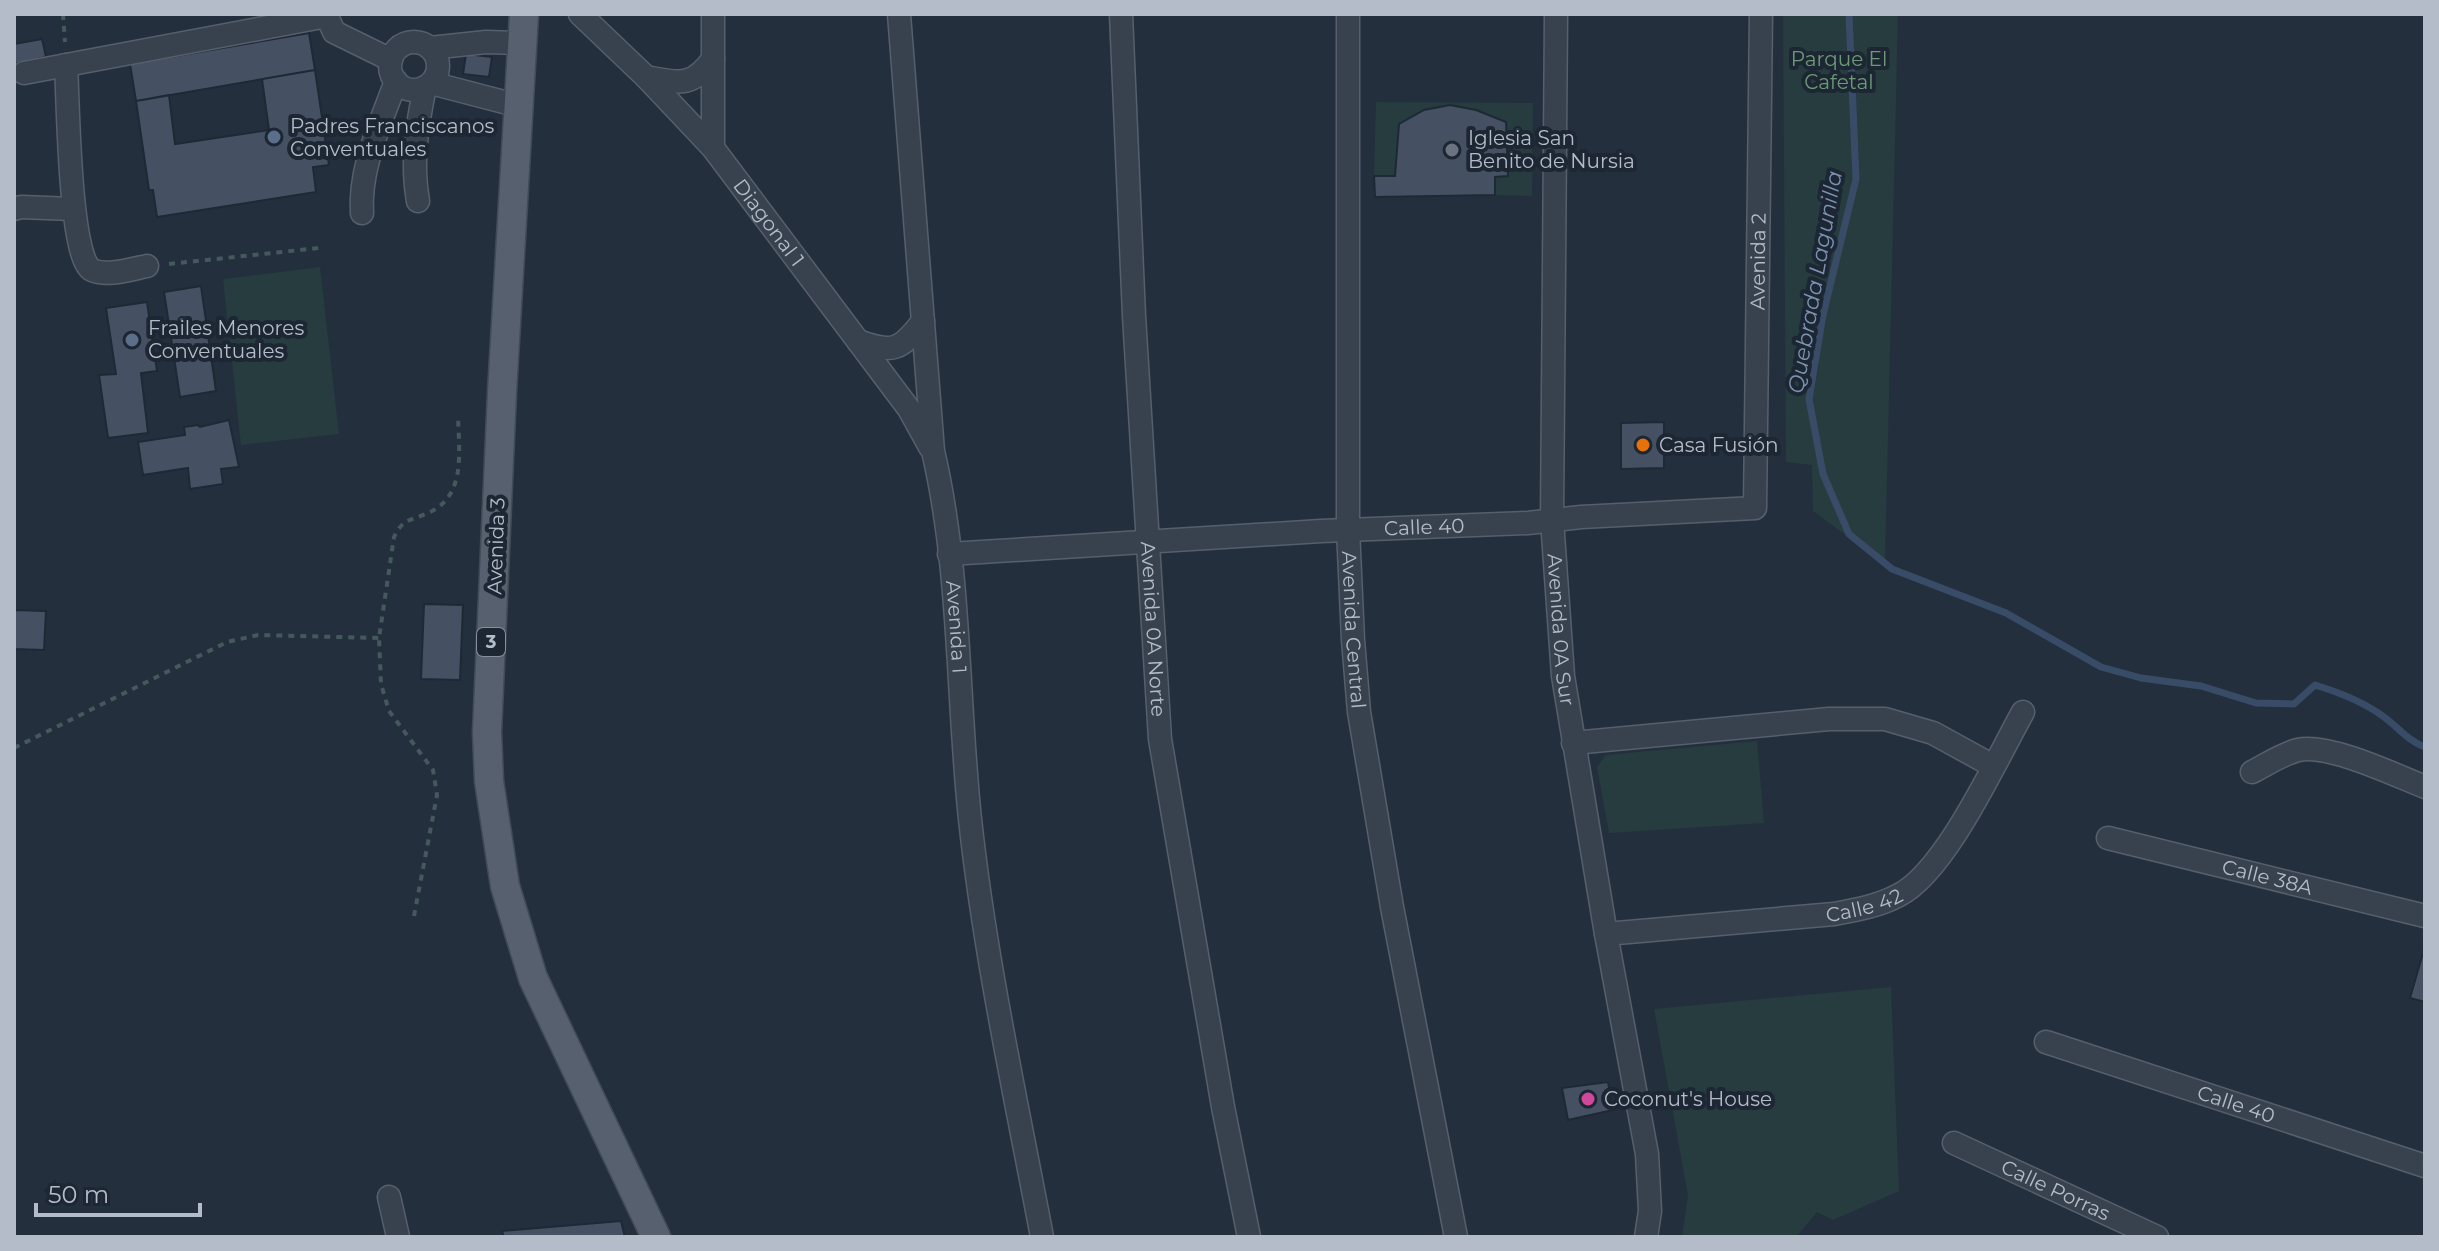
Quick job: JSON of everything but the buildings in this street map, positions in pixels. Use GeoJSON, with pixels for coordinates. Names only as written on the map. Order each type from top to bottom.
{"type":"FeatureCollection","features":[{"type":"Feature","properties":{"kind":"main road","name":"Avenida 3"},"geometry":{"type":"LineString","coordinates":[[524,14],[501,422],[487,732],[489,781],[505,886],[533,978],[656,1237]]}},
{"type":"Feature","properties":{"kind":"street","name":"Diagonal 1"},"geometry":{"type":"LineString","coordinates":[[580,14],[646,77],[713,148],[909,409],[933,451]]}},
{"type":"Feature","properties":{"kind":"street"},"geometry":{"type":"LineString","coordinates":[[713,14],[713,148]]}},
{"type":"Feature","properties":{"kind":"street","name":"Avenida 1"},"geometry":{"type":"LineString","coordinates":[[899,14],[933,451],[940,480],[949,554],[970,821],[1003,1027],[1042,1237]]}},
{"type":"Feature","properties":{"kind":"street","name":"Avenida 0A Norte"},"geometry":{"type":"LineString","coordinates":[[1121,14],[1160,739],[1249,1237]]}},
{"type":"Feature","properties":{"kind":"street","name":"Avenida Central"},"geometry":{"type":"LineString","coordinates":[[1348,14],[1348,529],[1359,712],[1392,907],[1456,1237]]}},
{"type":"Feature","properties":{"kind":"street","name":"Avenida 0A Sur"},"geometry":{"type":"LineString","coordinates":[[1556,14],[1552,520],[1563,676],[1647,1154],[1650,1211],[1646,1237]]}},
{"type":"Feature","properties":{"kind":"street","name":"Avenida 2"},"geometry":{"type":"LineString","coordinates":[[1755,508],[1761,14]]}},
{"type":"Feature","properties":{"kind":"street"},"geometry":{"type":"LineString","coordinates":[[24,73],[327,16],[334,32],[394,70],[409,89],[428,85],[519,106]]}},
{"type":"Feature","properties":{"kind":"street"},"geometry":{"type":"LineString","coordinates":[[362,213],[365,171],[394,70],[395,51],[408,42],[423,43],[430,48],[435,53],[438,69],[428,85],[415,149],[414,181],[418,201]]}},
{"type":"Feature","properties":{"kind":"street"},"geometry":{"type":"LineString","coordinates":[[430,48],[486,42],[523,43]]}},
{"type":"Feature","properties":{"kind":"street"},"geometry":{"type":"LineString","coordinates":[[646,77],[672,82],[691,81],[713,59]]}},
{"type":"Feature","properties":{"kind":"street"},"geometry":{"type":"LineString","coordinates":[[66,65],[73,209],[84,263],[92,270],[110,272],[147,266]]}},
{"type":"Feature","properties":{"kind":"street"},"geometry":{"type":"LineString","coordinates":[[14,209],[73,209]]}},
{"type":"Feature","properties":{"kind":"street"},"geometry":{"type":"LineString","coordinates":[[858,341],[887,350],[896,348],[904,344],[923,321]]}},
{"type":"Feature","properties":{"kind":"street","name":"Calle 40"},"geometry":{"type":"LineString","coordinates":[[949,554],[1755,508]]}},
{"type":"Feature","properties":{"kind":"street","name":"Calle 42"},"geometry":{"type":"LineString","coordinates":[[1606,934],[1834,914],[1868,908],[1901,895],[1928,873],[1950,843],[2023,712]]}},
{"type":"Feature","properties":{"kind":"street"},"geometry":{"type":"LineString","coordinates":[[1573,743],[1829,719],[1885,719],[1933,733],[1993,766]]}},
{"type":"Feature","properties":{"kind":"street"},"geometry":{"type":"LineString","coordinates":[[2252,772],[2294,751],[2313,749],[2350,758],[2425,787]]}},
{"type":"Feature","properties":{"kind":"street","name":"Calle 38A"},"geometry":{"type":"LineString","coordinates":[[2108,838],[2425,916]]}},
{"type":"Feature","properties":{"kind":"street","name":"Calle 40"},"geometry":{"type":"LineString","coordinates":[[2046,1042],[2425,1166]]}},
{"type":"Feature","properties":{"kind":"street","name":"Calle Porras"},"geometry":{"type":"LineString","coordinates":[[1954,1143],[2157,1237]]}},
{"type":"Feature","properties":{"kind":"street"},"geometry":{"type":"LineString","coordinates":[[389,1197],[398,1237]]}},
{"type":"Feature","properties":{"kind":"path"},"geometry":{"type":"LineString","coordinates":[[63,14],[66,65]]}},
{"type":"Feature","properties":{"kind":"path"},"geometry":{"type":"LineString","coordinates":[[147,266],[319,248]]}},
{"type":"Feature","properties":{"kind":"path"},"geometry":{"type":"LineString","coordinates":[[414,916],[437,795],[433,770],[389,711],[381,684],[379,638],[394,537],[401,524],[440,508],[452,493],[460,467],[458,416]]}},
{"type":"Feature","properties":{"kind":"path"},"geometry":{"type":"LineString","coordinates":[[14,748],[227,642],[258,635],[379,638]]}},
{"type":"Feature","properties":{"kind":"green space","name":"Parque El Cafetal"},"geometry":{"type":"Polygon","coordinates":[[[1783,14],[1898,14],[1885,564],[1813,511],[1812,465],[1786,462],[1783,14]]]}},
{"type":"Feature","properties":{"kind":"green space"},"geometry":{"type":"Polygon","coordinates":[[[1376,102],[1533,103],[1532,196],[1495,195],[1495,177],[1508,175],[1506,122],[1464,108],[1439,108],[1399,124],[1395,176],[1374,176],[1376,102]]]}},
{"type":"Feature","properties":{"kind":"green space"},"geometry":{"type":"Polygon","coordinates":[[[320,267],[339,434],[241,445],[223,279],[320,267]]]}},
{"type":"Feature","properties":{"kind":"green space"},"geometry":{"type":"Polygon","coordinates":[[[1757,741],[1764,823],[1609,833],[1597,767],[1606,755],[1757,741]]]}},
{"type":"Feature","properties":{"kind":"green space"},"geometry":{"type":"Polygon","coordinates":[[[1891,987],[1899,1191],[1833,1220],[1817,1212],[1796,1237],[1682,1237],[1688,1195],[1654,1009],[1891,987]]]}},
{"type":"Feature","properties":{"kind":"waterway","name":"Quebrada Lagunilla"},"geometry":{"type":"LineString","coordinates":[[1849,14],[1856,179],[1823,315],[1809,399],[1823,474],[1849,534],[1892,569],[2006,613],[2101,667],[2141,678],[2201,686],[2256,703],[2294,704],[2315,685],[2368,707],[2425,747]]}},
{"type":"Feature","properties":{"kind":"place","name":"Padres Franciscanos Conventuales"},"geometry":{"type":"Point","coordinates":[274,137]}},
{"type":"Feature","properties":{"kind":"place","name":"Iglesia San Benito de Nursia"},"geometry":{"type":"Point","coordinates":[1452,150]}},
{"type":"Feature","properties":{"kind":"place","name":"Frailes Menores Conventuales"},"geometry":{"type":"Point","coordinates":[132,340]}},
{"type":"Feature","properties":{"kind":"place","name":"Casa Fusión"},"geometry":{"type":"Point","coordinates":[1643,445]}},
{"type":"Feature","properties":{"kind":"place","name":"Coconut's House"},"geometry":{"type":"Point","coordinates":[1588,1099]}}]}
